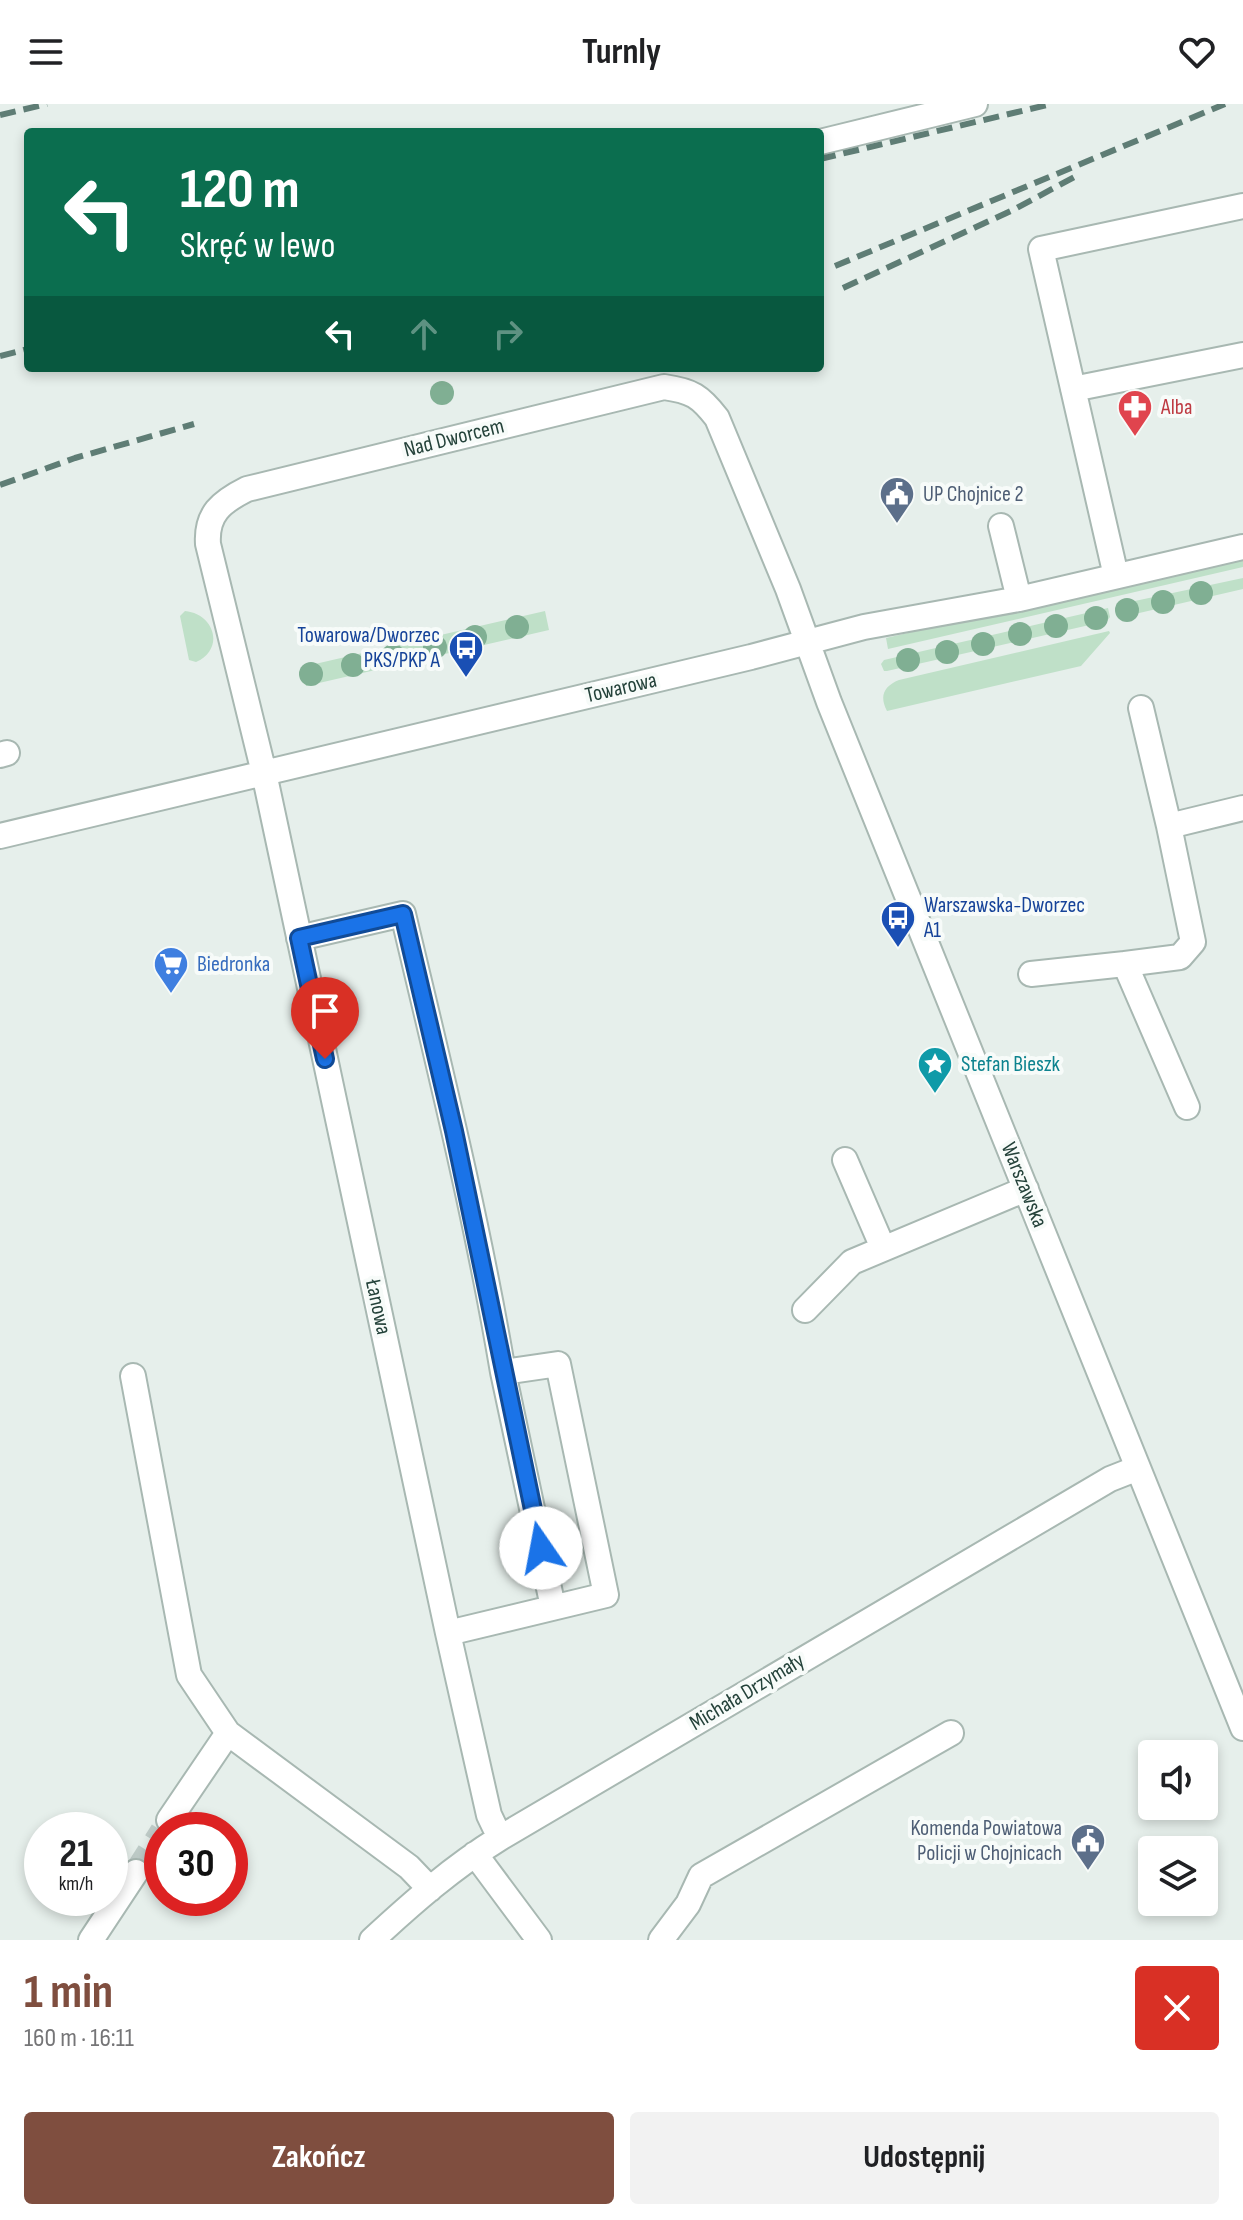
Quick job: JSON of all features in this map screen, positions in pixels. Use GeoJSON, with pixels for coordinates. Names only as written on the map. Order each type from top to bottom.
{"type":"FeatureCollection","features":[{"type":"Feature","properties":{"kind":"street"},"geometry":{"type":"LineString","coordinates":[[824,141],[975,104]]}},
{"type":"Feature","properties":{"kind":"street"},"geometry":{"type":"LineString","coordinates":[[1116,576],[1041,249],[1243,206]]}},
{"type":"Feature","properties":{"kind":"street"},"geometry":{"type":"LineString","coordinates":[[1073,389],[1243,355]]}},
{"type":"Feature","properties":{"kind":"street","name":"Nad Dworcem"},"geometry":{"type":"LineString","coordinates":[[264,773],[208,544],[207,527],[213,514],[236,494],[247,489],[664,387],[687,390],[704,401],[717,418],[808,642]]}},
{"type":"Feature","properties":{"kind":"street"},"geometry":{"type":"LineString","coordinates":[[1001,526],[1019,599]]}},
{"type":"Feature","properties":{"kind":"street","name":"Towarowa"},"geometry":{"type":"LineString","coordinates":[[0,836],[751,657],[864,627],[1019,599],[1243,547]]}},
{"type":"Feature","properties":{"kind":"street","name":"Warszawska"},"geometry":{"type":"LineString","coordinates":[[808,642],[829,702],[1243,1728]]}},
{"type":"Feature","properties":{"kind":"street"},"geometry":{"type":"LineString","coordinates":[[1031,974],[1180,957],[1193,942],[1141,708]]}},
{"type":"Feature","properties":{"kind":"street","name":"Łanowa"},"geometry":{"type":"LineString","coordinates":[[264,773],[448,1633],[489,1815],[500,1838]]}},
{"type":"Feature","properties":{"kind":"street"},"geometry":{"type":"LineString","coordinates":[[1169,826],[1243,808]]}},
{"type":"Feature","properties":{"kind":"street"},"geometry":{"type":"LineString","coordinates":[[299,938],[403,914],[489,1290],[503,1372],[553,1607]]}},
{"type":"Feature","properties":{"kind":"street"},"geometry":{"type":"LineString","coordinates":[[1125,964],[1187,1107]]}},
{"type":"Feature","properties":{"kind":"street"},"geometry":{"type":"LineString","coordinates":[[845,1160],[883,1248]]}},
{"type":"Feature","properties":{"kind":"street"},"geometry":{"type":"LineString","coordinates":[[805,1310],[852,1262],[1026,1189]]}},
{"type":"Feature","properties":{"kind":"street"},"geometry":{"type":"LineString","coordinates":[[448,1633],[606,1595],[558,1364],[503,1372]]}},
{"type":"Feature","properties":{"kind":"street"},"geometry":{"type":"LineString","coordinates":[[133,1376],[189,1675],[228,1733],[409,1867],[430,1889]]}},
{"type":"Feature","properties":{"kind":"street","name":"Michała Drzymały"},"geometry":{"type":"LineString","coordinates":[[372,1940],[430,1889],[500,1838],[1098,1486],[1138,1468]]}},
{"type":"Feature","properties":{"kind":"street"},"geometry":{"type":"LineString","coordinates":[[174,1812],[228,1733]]}},
{"type":"Feature","properties":{"kind":"street"},"geometry":{"type":"LineString","coordinates":[[661,1940],[688,1904],[701,1876],[951,1733]]}},
{"type":"Feature","properties":{"kind":"street"},"geometry":{"type":"LineString","coordinates":[[475,1854],[539,1940]]}},
{"type":"Feature","properties":{"kind":"street"},"geometry":{"type":"LineString","coordinates":[[91,1940],[136,1872]]}},
{"type":"Feature","properties":{"kind":"green space"},"geometry":{"type":"Polygon","coordinates":[[[1243,558],[1243,567],[888,649],[886,638],[1243,558]]]}},
{"type":"Feature","properties":{"kind":"green space"},"geometry":{"type":"Polygon","coordinates":[[[1243,578],[1243,589],[1122,617],[1118,615],[1116,605],[1243,578]]]}},
{"type":"Feature","properties":{"kind":"green space"},"geometry":{"type":"Polygon","coordinates":[[[1108,608],[1110,617],[1107,621],[887,671],[881,664],[884,660],[1108,608]]]}},
{"type":"Feature","properties":{"kind":"green space"},"geometry":{"type":"Polygon","coordinates":[[[185,611],[203,618],[213,633],[211,649],[196,662],[189,660],[180,616],[185,611]]]}},
{"type":"Feature","properties":{"kind":"green space"},"geometry":{"type":"Polygon","coordinates":[[[545,611],[549,630],[306,686],[302,667],[545,611]]]}},
{"type":"Feature","properties":{"kind":"green space"},"geometry":{"type":"Polygon","coordinates":[[[1109,631],[1081,666],[887,711],[883,701],[884,692],[899,680],[1109,631]]]}},
{"type":"Feature","properties":{"kind":"tunnel"},"geometry":{"type":"LineString","coordinates":[[136,1872],[144,1859]]}},
{"type":"Feature","properties":{"kind":"railway"},"geometry":{"type":"LineString","coordinates":[[0,115],[47,104]]}},
{"type":"Feature","properties":{"kind":"railway"},"geometry":{"type":"LineString","coordinates":[[824,158],[1051,104]]}},
{"type":"Feature","properties":{"kind":"railway"},"geometry":{"type":"LineString","coordinates":[[835,266],[1225,104]]}},
{"type":"Feature","properties":{"kind":"railway"},"geometry":{"type":"LineString","coordinates":[[843,288],[1013,210],[1080,174]]}},
{"type":"Feature","properties":{"kind":"railway"},"geometry":{"type":"LineString","coordinates":[[0,356],[24,350]]}},
{"type":"Feature","properties":{"kind":"railway"},"geometry":{"type":"LineString","coordinates":[[0,485],[75,458],[194,424]]}},
{"type":"Feature","properties":{"kind":"place","name":"Alba"},"geometry":{"type":"Point","coordinates":[1135,438]}},
{"type":"Feature","properties":{"kind":"place","name":"UP Chojnice 2"},"geometry":{"type":"Point","coordinates":[897,525]}},
{"type":"Feature","properties":{"kind":"place","name":"Towarowa/Dworzec PKS/PKP A"},"geometry":{"type":"Point","coordinates":[466,679]}},
{"type":"Feature","properties":{"kind":"place","name":"Warszawska-Dworzec A1"},"geometry":{"type":"Point","coordinates":[898,949]}},
{"type":"Feature","properties":{"kind":"place","name":"Biedronka"},"geometry":{"type":"Point","coordinates":[171,995]}},
{"type":"Feature","properties":{"kind":"place","name":"Stefan Bieszk"},"geometry":{"type":"Point","coordinates":[935,1095]}},
{"type":"Feature","properties":{"kind":"place","name":"Komenda Powiatowa Policji w Chojnicach"},"geometry":{"type":"Point","coordinates":[1088,1872]}},
{"type":"Feature","properties":{"kind":"route"},"geometry":{"type":"LineString","coordinates":[[325,1059],[299,938],[403,914],[492,1305],[503,1372],[541,1548]]}}]}
